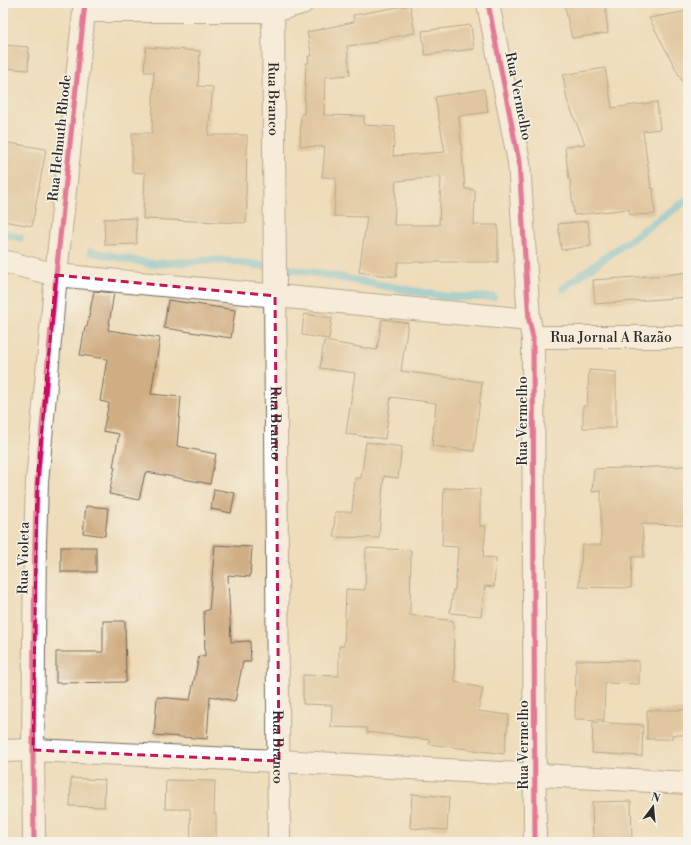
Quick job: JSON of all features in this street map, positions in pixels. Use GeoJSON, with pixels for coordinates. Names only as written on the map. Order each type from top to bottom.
{"type":"FeatureCollection","features":[{"type":"Feature","properties":{"kind":"street"},"geometry":{"type":"LineString","coordinates":[[85,7],[273,7],[302,3]]}},
{"type":"Feature","properties":{"kind":"street","name":"Rua Vermelho"},"geometry":{"type":"LineString","coordinates":[[488,3],[519,162],[531,329],[535,842]]}},
{"type":"Feature","properties":{"kind":"street","name":"Rua Helmuth Rhode"},"geometry":{"type":"LineString","coordinates":[[56,275],[85,7]]}},
{"type":"Feature","properties":{"kind":"street","name":"Rua Branco"},"geometry":{"type":"LineString","coordinates":[[273,7],[279,842]]}},
{"type":"Feature","properties":{"kind":"street","name":"Rua Jornal A Razão"},"geometry":{"type":"LineString","coordinates":[[3,261],[56,275],[275,296],[531,329],[688,337]]}},
{"type":"Feature","properties":{"kind":"street","name":"Rua Violeta"},"geometry":{"type":"LineString","coordinates":[[34,842],[33,750],[37,482],[56,275]]}},
{"type":"Feature","properties":{"kind":"street"},"geometry":{"type":"LineString","coordinates":[[3,751],[33,750],[279,761],[688,783]]}},
{"type":"Feature","properties":{"kind":"highlighted area"},"geometry":{"type":"Polygon","coordinates":[[[56,275],[275,296],[279,761],[33,750],[37,482],[56,275]]]}},
{"type":"Feature","properties":{"kind":"building"},"geometry":{"type":"Polygon","coordinates":[[[564,3],[605,3],[608,33],[572,38],[564,3]]]}},
{"type":"Feature","properties":{"kind":"building"},"geometry":{"type":"Polygon","coordinates":[[[410,5],[415,33],[377,40],[378,42],[347,46],[350,75],[325,77],[324,115],[364,116],[364,125],[395,127],[393,156],[445,152],[435,97],[484,89],[488,112],[459,116],[465,189],[475,190],[474,225],[498,225],[498,262],[398,262],[396,277],[359,272],[367,217],[334,216],[336,178],[322,177],[325,147],[300,146],[301,114],[304,114],[306,63],[309,63],[308,56],[312,56],[307,32],[354,22],[353,15],[410,5]],[[441,177],[396,181],[394,225],[439,225],[441,177]]]}},
{"type":"Feature","properties":{"kind":"building"},"geometry":{"type":"Polygon","coordinates":[[[688,11],[688,92],[649,18],[688,11]]]}},
{"type":"Feature","properties":{"kind":"building"},"geometry":{"type":"Polygon","coordinates":[[[471,25],[474,49],[425,55],[422,31],[471,25]]]}},
{"type":"Feature","properties":{"kind":"building"},"geometry":{"type":"Polygon","coordinates":[[[3,45],[29,47],[28,70],[3,68],[3,45]]]}},
{"type":"Feature","properties":{"kind":"building"},"geometry":{"type":"Polygon","coordinates":[[[146,47],[200,51],[198,86],[213,87],[208,135],[247,135],[246,223],[143,219],[145,173],[132,172],[132,133],[152,133],[154,72],[144,72],[146,47]]]}},
{"type":"Feature","properties":{"kind":"building"},"geometry":{"type":"Polygon","coordinates":[[[605,68],[612,108],[657,102],[660,129],[643,131],[651,188],[653,188],[655,214],[630,215],[629,209],[574,215],[565,147],[585,144],[567,100],[563,75],[605,68]]]}},
{"type":"Feature","properties":{"kind":"building"},"geometry":{"type":"Polygon","coordinates":[[[3,142],[46,149],[32,226],[3,221],[3,142]]]}},
{"type":"Feature","properties":{"kind":"building"},"geometry":{"type":"Polygon","coordinates":[[[136,218],[137,244],[105,245],[104,219],[136,218]]]}},
{"type":"Feature","properties":{"kind":"building"},"geometry":{"type":"Polygon","coordinates":[[[588,221],[591,246],[561,250],[558,224],[588,221]]]}},
{"type":"Feature","properties":{"kind":"building"},"geometry":{"type":"Polygon","coordinates":[[[688,272],[688,297],[595,304],[593,280],[688,272]]]}},
{"type":"Feature","properties":{"kind":"building"},"geometry":{"type":"Polygon","coordinates":[[[94,291],[114,293],[108,330],[160,338],[151,394],[181,397],[177,446],[216,454],[210,484],[147,472],[145,473],[139,500],[109,494],[115,467],[113,467],[119,434],[103,431],[109,403],[100,401],[107,359],[80,355],[94,291]]]}},
{"type":"Feature","properties":{"kind":"building"},"geometry":{"type":"Polygon","coordinates":[[[168,300],[235,310],[231,338],[164,328],[168,300]]]}},
{"type":"Feature","properties":{"kind":"building"},"geometry":{"type":"Polygon","coordinates":[[[304,314],[332,318],[329,339],[302,335],[304,314]]]}},
{"type":"Feature","properties":{"kind":"building"},"geometry":{"type":"Polygon","coordinates":[[[382,319],[408,323],[401,371],[482,382],[474,451],[432,446],[436,403],[391,397],[385,439],[346,434],[355,373],[320,368],[324,341],[377,350],[382,319]]]}},
{"type":"Feature","properties":{"kind":"building"},"geometry":{"type":"Polygon","coordinates":[[[589,370],[616,372],[616,428],[583,428],[583,406],[587,406],[589,370]]]}},
{"type":"Feature","properties":{"kind":"building"},"geometry":{"type":"Polygon","coordinates":[[[366,442],[402,447],[398,478],[384,476],[379,538],[334,537],[335,512],[352,512],[355,478],[361,478],[366,442]]]}},
{"type":"Feature","properties":{"kind":"building"},"geometry":{"type":"Polygon","coordinates":[[[688,466],[688,525],[642,524],[644,557],[632,557],[631,588],[579,587],[582,545],[601,545],[601,491],[592,492],[594,469],[688,466]]]}},
{"type":"Feature","properties":{"kind":"building"},"geometry":{"type":"Polygon","coordinates":[[[444,488],[480,489],[480,526],[486,526],[483,557],[496,558],[494,587],[485,586],[481,616],[450,613],[453,590],[455,590],[458,547],[442,546],[444,488]]]}},
{"type":"Feature","properties":{"kind":"building"},"geometry":{"type":"Polygon","coordinates":[[[214,489],[235,493],[231,513],[211,509],[214,489]]]}},
{"type":"Feature","properties":{"kind":"building"},"geometry":{"type":"Polygon","coordinates":[[[86,506],[108,508],[105,536],[83,533],[86,506]]]}},
{"type":"Feature","properties":{"kind":"building"},"geometry":{"type":"Polygon","coordinates":[[[215,545],[252,547],[250,577],[228,575],[231,642],[250,641],[251,662],[243,662],[235,701],[210,696],[207,739],[154,735],[157,697],[190,700],[199,656],[205,657],[204,611],[209,610],[215,545]]]}},
{"type":"Feature","properties":{"kind":"building"},"geometry":{"type":"Polygon","coordinates":[[[61,547],[96,547],[96,572],[61,572],[61,547]]]}},
{"type":"Feature","properties":{"kind":"building"},"geometry":{"type":"Polygon","coordinates":[[[366,548],[411,550],[410,615],[453,621],[455,682],[483,688],[478,711],[509,715],[504,754],[429,744],[430,740],[367,732],[367,728],[331,727],[332,705],[303,704],[303,675],[339,676],[339,646],[344,646],[346,589],[365,590],[366,548]]]}},
{"type":"Feature","properties":{"kind":"building"},"geometry":{"type":"Polygon","coordinates":[[[103,621],[125,621],[126,682],[56,683],[56,652],[103,652],[103,621]]]}},
{"type":"Feature","properties":{"kind":"building"},"geometry":{"type":"Polygon","coordinates":[[[576,660],[639,661],[639,684],[605,683],[604,720],[575,719],[576,660]]]}},
{"type":"Feature","properties":{"kind":"building"},"geometry":{"type":"Polygon","coordinates":[[[647,710],[688,710],[688,735],[672,735],[672,739],[647,739],[647,710]]]}},
{"type":"Feature","properties":{"kind":"building"},"geometry":{"type":"Polygon","coordinates":[[[593,722],[643,725],[642,756],[592,753],[593,722]]]}},
{"type":"Feature","properties":{"kind":"building"},"geometry":{"type":"Polygon","coordinates":[[[71,778],[105,780],[104,807],[70,806],[71,778]]]}},
{"type":"Feature","properties":{"kind":"building"},"geometry":{"type":"Polygon","coordinates":[[[166,780],[215,781],[214,814],[216,814],[216,840],[191,841],[190,809],[165,809],[166,780]]]}},
{"type":"Feature","properties":{"kind":"building"},"geometry":{"type":"Polygon","coordinates":[[[412,794],[449,797],[447,830],[410,828],[412,794]]]}},
{"type":"Feature","properties":{"kind":"building"},"geometry":{"type":"Polygon","coordinates":[[[631,801],[632,842],[593,842],[592,802],[631,801]]]}},
{"type":"Feature","properties":{"kind":"waterway"},"geometry":{"type":"LineString","coordinates":[[563,289],[688,199]]}},
{"type":"Feature","properties":{"kind":"waterway"},"geometry":{"type":"LineString","coordinates":[[3,233],[20,238]]}},
{"type":"Feature","properties":{"kind":"waterway"},"geometry":{"type":"LineString","coordinates":[[91,252],[152,264],[220,260],[317,273],[447,297],[493,297]]}},
{"type":"Feature","properties":{"kind":"cycle path"},"geometry":{"type":"LineString","coordinates":[[34,842],[33,750],[37,482],[56,275],[85,3]]}},
{"type":"Feature","properties":{"kind":"cycle path"},"geometry":{"type":"LineString","coordinates":[[488,3],[519,162],[529,320],[533,337],[535,842]]}}]}
